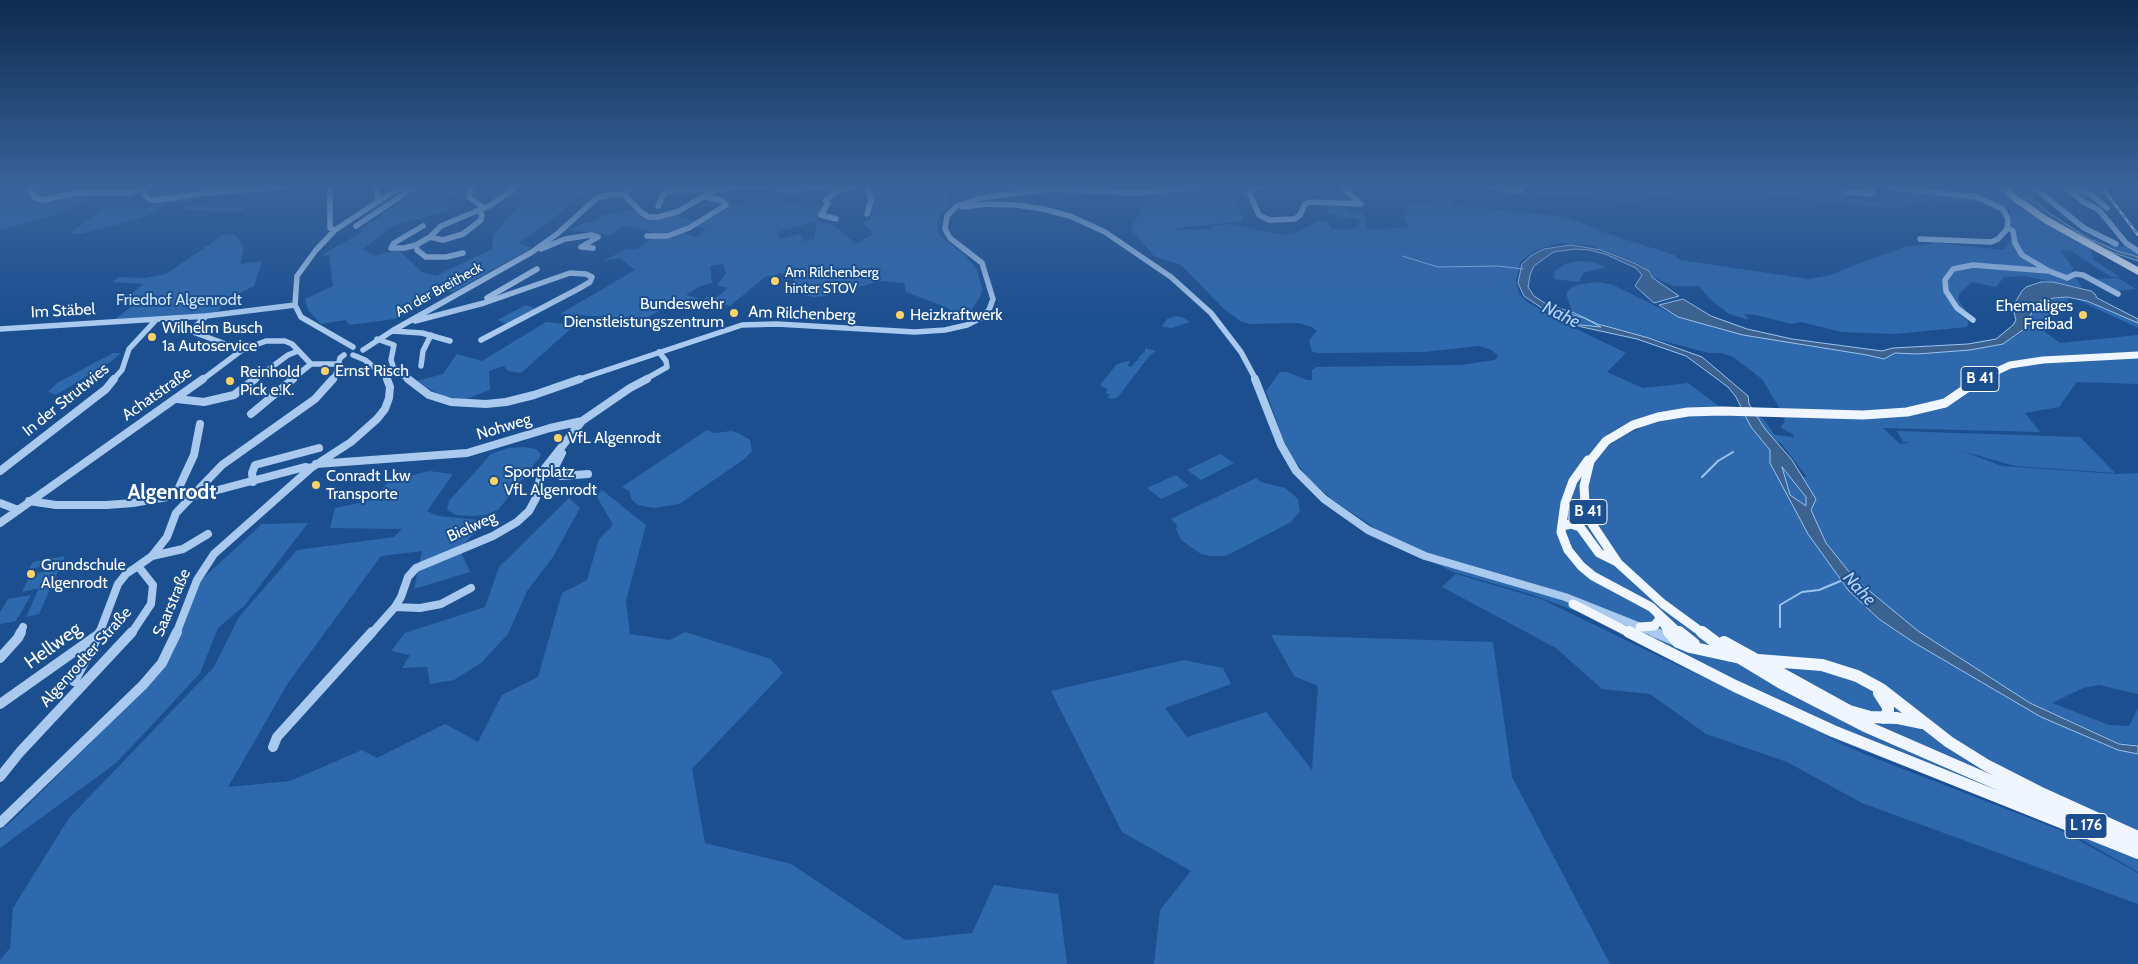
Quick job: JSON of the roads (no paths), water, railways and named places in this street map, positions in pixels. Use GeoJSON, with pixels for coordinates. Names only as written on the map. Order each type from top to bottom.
{"type":"FeatureCollection","features":[{"type":"Feature","properties":{"kind":"main road"},"geometry":{"type":"LineString","coordinates":[[2064,231],[2138,271]]}},
{"type":"Feature","properties":{"kind":"main road","name":"B 41"},"geometry":{"type":"LineString","coordinates":[[2138,355],[2108,358],[2052,359],[2018,363],[1990,373],[1957,397],[1930,408],[1886,414],[1839,415],[1733,410],[1678,414],[1641,422],[1619,432],[1606,441],[1594,454],[1585,477],[1585,504],[1598,534],[1618,563],[1663,604],[1703,634],[1757,669],[1837,712],[1931,756],[2138,846]]}},
{"type":"Feature","properties":{"kind":"main road"},"geometry":{"type":"LineString","coordinates":[[1594,454],[1573,481],[1565,503],[1562,526],[1565,544],[1580,566],[1600,580],[1648,605],[1681,635],[1705,651]]}},
{"type":"Feature","properties":{"kind":"main road"},"geometry":{"type":"LineString","coordinates":[[1562,526],[1571,524],[1580,527],[1598,553],[1618,563]]}},
{"type":"Feature","properties":{"kind":"main road"},"geometry":{"type":"LineString","coordinates":[[1573,604],[1743,690],[1833,731],[2138,853]]}},
{"type":"Feature","properties":{"kind":"main road"},"geometry":{"type":"LineString","coordinates":[[1640,627],[1654,626],[1659,616]]}},
{"type":"Feature","properties":{"kind":"main road"},"geometry":{"type":"LineString","coordinates":[[1659,616],[1666,630],[1678,642]]}},
{"type":"Feature","properties":{"kind":"main road"},"geometry":{"type":"LineString","coordinates":[[1703,634],[1735,648],[1777,673],[1849,711],[1870,717],[1904,719],[1927,726]]}},
{"type":"Feature","properties":{"kind":"main road","name":"L 176"},"geometry":{"type":"LineString","coordinates":[[1678,642],[1721,655],[1822,665],[1866,680],[1960,750],[1999,772],[2138,837]]}},
{"type":"Feature","properties":{"kind":"main road"},"geometry":{"type":"LineString","coordinates":[[1866,680],[1883,697],[1887,704],[1888,713],[1884,718]]}},
{"type":"Feature","properties":{"kind":"main road","name":"L 176"},"geometry":{"type":"LineString","coordinates":[[2033,799],[2138,853]]}},
{"type":"Feature","properties":{"kind":"street"},"geometry":{"type":"LineString","coordinates":[[334,231],[316,250],[297,276],[295,303],[301,316],[308,322],[341,342],[359,349]]}},
{"type":"Feature","properties":{"kind":"street"},"geometry":{"type":"LineString","coordinates":[[414,231],[394,243],[391,248],[404,248],[416,245],[436,231]]}},
{"type":"Feature","properties":{"kind":"street"},"geometry":{"type":"LineString","coordinates":[[430,237],[443,240],[467,231]]}},
{"type":"Feature","properties":{"kind":"street","name":"An der Breitheck"},"geometry":{"type":"LineString","coordinates":[[348,354],[377,340],[532,252],[560,231]]}},
{"type":"Feature","properties":{"kind":"street"},"geometry":{"type":"LineString","coordinates":[[647,236],[667,236],[681,231]]}},
{"type":"Feature","properties":{"kind":"street","name":"Am Rilchenberg"},"geometry":{"type":"LineString","coordinates":[[377,340],[394,345],[392,364],[400,375],[439,399],[468,404],[506,402],[534,395],[731,328],[757,324],[924,332],[952,329],[977,320],[991,306],[993,299],[982,263],[948,235],[946,231]]}},
{"type":"Feature","properties":{"kind":"street"},"geometry":{"type":"LineString","coordinates":[[1103,231],[1171,277],[1211,313],[1231,337],[1252,371],[1288,458],[1305,481],[1335,508],[1368,530],[1414,552],[1543,590],[1678,642]]}},
{"type":"Feature","properties":{"kind":"street"},"geometry":{"type":"LineString","coordinates":[[1920,239],[1991,242],[1998,239],[2005,231]]}},
{"type":"Feature","properties":{"kind":"street"},"geometry":{"type":"LineString","coordinates":[[2013,231],[2013,239],[2022,255],[2047,268],[2049,272]]}},
{"type":"Feature","properties":{"kind":"street"},"geometry":{"type":"LineString","coordinates":[[2090,231],[2116,244]]}},
{"type":"Feature","properties":{"kind":"street"},"geometry":{"type":"LineString","coordinates":[[2118,231],[2126,243],[2138,250]]}},
{"type":"Feature","properties":{"kind":"street"},"geometry":{"type":"LineString","coordinates":[[532,252],[565,239],[584,236],[598,237],[581,247],[593,248]]}},
{"type":"Feature","properties":{"kind":"street"},"geometry":{"type":"LineString","coordinates":[[416,245],[420,253],[429,258],[446,258],[463,252]]}},
{"type":"Feature","properties":{"kind":"street"},"geometry":{"type":"LineString","coordinates":[[1973,320],[1957,308],[1946,291],[1945,280],[1952,269],[1961,266],[1978,265],[2049,272],[2065,278],[2070,278],[2075,274],[2083,275],[2118,294]]}},
{"type":"Feature","properties":{"kind":"street"},"geometry":{"type":"LineString","coordinates":[[484,304],[486,299],[537,269]]}},
{"type":"Feature","properties":{"kind":"street"},"geometry":{"type":"LineString","coordinates":[[403,324],[484,304],[570,273],[586,274],[592,277],[590,282],[578,289],[481,340]]}},
{"type":"Feature","properties":{"kind":"street","name":"Im Stäbel"},"geometry":{"type":"LineString","coordinates":[[0,329],[206,316],[295,303]]}},
{"type":"Feature","properties":{"kind":"street"},"geometry":{"type":"LineString","coordinates":[[206,316],[194,328],[193,332],[242,350]]}},
{"type":"Feature","properties":{"kind":"street","name":"In der Strutwies"},"geometry":{"type":"LineString","coordinates":[[0,471],[106,389],[122,370],[128,349],[156,320]]}},
{"type":"Feature","properties":{"kind":"street"},"geometry":{"type":"LineString","coordinates":[[392,331],[431,336],[450,341]]}},
{"type":"Feature","properties":{"kind":"street"},"geometry":{"type":"LineString","coordinates":[[421,366],[422,351],[431,336]]}},
{"type":"Feature","properties":{"kind":"street","name":"Achatstraße"},"geometry":{"type":"LineString","coordinates":[[0,523],[177,399],[242,350],[266,341],[277,340],[292,344],[311,364]]}},
{"type":"Feature","properties":{"kind":"street"},"geometry":{"type":"LineString","coordinates":[[74,680],[100,632],[118,584],[126,574],[152,556],[167,537],[176,513],[222,465],[315,399],[328,386],[336,374],[338,364],[348,354],[341,342]]}},
{"type":"Feature","properties":{"kind":"street","name":"Saarstraße"},"geometry":{"type":"LineString","coordinates":[[359,349],[365,360]]}},
{"type":"Feature","properties":{"kind":"street"},"geometry":{"type":"LineString","coordinates":[[177,399],[204,402],[234,395],[288,355],[298,351]]}},
{"type":"Feature","properties":{"kind":"street","name":"Nohweg"},"geometry":{"type":"LineString","coordinates":[[29,501],[56,505],[133,503],[253,482],[306,467],[467,453],[582,420],[630,388],[660,372],[666,366],[666,361],[659,352]]}},
{"type":"Feature","properties":{"kind":"street","name":"Saarstraße"},"geometry":{"type":"LineString","coordinates":[[0,823],[143,685],[162,663],[197,580],[214,554],[313,466],[366,431],[385,409],[390,387],[386,377],[365,360],[348,354]]}},
{"type":"Feature","properties":{"kind":"street"},"geometry":{"type":"LineString","coordinates":[[251,414],[311,364],[338,364]]}},
{"type":"Feature","properties":{"kind":"street"},"geometry":{"type":"LineString","coordinates":[[582,420],[569,439],[569,444],[556,460],[554,469],[561,476],[588,474]]}},
{"type":"Feature","properties":{"kind":"street"},"geometry":{"type":"LineString","coordinates":[[176,494],[194,455],[200,424]]}},
{"type":"Feature","properties":{"kind":"street","name":"Bielweg"},"geometry":{"type":"LineString","coordinates":[[273,747],[277,737],[395,607],[401,597],[408,577],[416,568],[493,536],[517,522],[529,511],[536,498],[541,473],[548,462],[569,439]]}},
{"type":"Feature","properties":{"kind":"street"},"geometry":{"type":"LineString","coordinates":[[253,482],[252,473],[255,465],[319,448]]}},
{"type":"Feature","properties":{"kind":"street"},"geometry":{"type":"LineString","coordinates":[[0,503],[18,510]]}},
{"type":"Feature","properties":{"kind":"street"},"geometry":{"type":"LineString","coordinates":[[152,556],[183,549],[208,534]]}},
{"type":"Feature","properties":{"kind":"street","name":"Algenrodter Straße"},"geometry":{"type":"LineString","coordinates":[[0,777],[20,752],[136,628],[151,604],[153,585],[138,566]]}},
{"type":"Feature","properties":{"kind":"street"},"geometry":{"type":"LineString","coordinates":[[395,607],[420,608],[441,604],[471,588]]}},
{"type":"Feature","properties":{"kind":"street"},"geometry":{"type":"LineString","coordinates":[[1543,590],[1573,604]]}},
{"type":"Feature","properties":{"kind":"street"},"geometry":{"type":"LineString","coordinates":[[0,658],[18,638],[23,627]]}},
{"type":"Feature","properties":{"kind":"street","name":"Hellweg"},"geometry":{"type":"LineString","coordinates":[[0,704],[100,632]]}},
{"type":"Feature","properties":{"kind":"water"},"geometry":{"type":"Polygon","coordinates":[[[2071,231],[2077,231],[2089,239],[2117,251],[2138,257],[2138,261],[2100,248],[2071,231]]]}},
{"type":"Feature","properties":{"kind":"water","name":"Nahe"},"geometry":{"type":"Polygon","coordinates":[[[1571,245],[1601,250],[1649,271],[1653,278],[1679,296],[1654,303],[1635,286],[1642,275],[1636,268],[1605,254],[1575,249],[1553,252],[1534,266],[1528,287],[1534,296],[1548,305],[1572,312],[1598,324],[1649,338],[1702,357],[1748,396],[1749,404],[1765,429],[1792,460],[1816,499],[1811,510],[1826,543],[1854,578],[1918,631],[2030,703],[2119,744],[2138,746],[2138,754],[2118,750],[2041,717],[1913,642],[1879,619],[1849,591],[1808,534],[1770,463],[1770,450],[1751,427],[1736,397],[1728,387],[1686,356],[1637,339],[1582,327],[1558,319],[1524,296],[1518,283],[1522,264],[1532,255],[1544,249],[1571,245]],[[1552,309],[1560,316],[1581,325],[1601,327],[1584,318],[1552,309]],[[1782,467],[1790,495],[1806,506],[1806,497],[1782,467]]]}},
{"type":"Feature","properties":{"kind":"water"},"geometry":{"type":"Polygon","coordinates":[[[2041,282],[2053,282],[2091,291],[2097,298],[2138,319],[2138,323],[2087,301],[2067,297],[2054,298],[2037,302],[2024,329],[2003,344],[1970,350],[1917,354],[1895,353],[1884,359],[1743,335],[1678,317],[1659,305],[1683,299],[1711,316],[1747,329],[1792,339],[1882,351],[1893,348],[1968,344],[1996,339],[2013,325],[2016,320],[2013,309],[2014,304],[2022,291],[2026,287],[2041,282]]]}},
{"type":"Feature","properties":{"kind":"waterway"},"geometry":{"type":"LineString","coordinates":[[1402,256],[1438,267],[1498,266],[1523,269]]}},
{"type":"Feature","properties":{"kind":"waterway"},"geometry":{"type":"LineString","coordinates":[[1702,477],[1718,461],[1733,452]]}},
{"type":"Feature","properties":{"kind":"waterway","name":"Nahe"},"geometry":{"type":"LineString","coordinates":[[1780,627],[1780,605],[1802,592],[1819,590],[1843,580]]}},
{"type":"Feature","properties":{"kind":"railway"},"geometry":{"type":"LineString","coordinates":[[2135,231],[2138,235]]}},
{"type":"Feature","properties":{"kind":"place","name":"Am Rilchenberg hinter STOV"},"geometry":{"type":"Point","coordinates":[775,281]}},
{"type":"Feature","properties":{"kind":"place","name":"Bundeswehr Dienstleistungszentrum"},"geometry":{"type":"Point","coordinates":[734,313]}},
{"type":"Feature","properties":{"kind":"place","name":"Heizkraftwerk"},"geometry":{"type":"Point","coordinates":[900,315]}},
{"type":"Feature","properties":{"kind":"place","name":"Ehemaliges Freibad"},"geometry":{"type":"Point","coordinates":[2083,315]}},
{"type":"Feature","properties":{"kind":"place","name":"Wilhelm Busch 1a Autoservice"},"geometry":{"type":"Point","coordinates":[152,337]}},
{"type":"Feature","properties":{"kind":"place","name":"Ernst Risch"},"geometry":{"type":"Point","coordinates":[325,371]}},
{"type":"Feature","properties":{"kind":"place","name":"Reinhold Pick e.K."},"geometry":{"type":"Point","coordinates":[230,381]}},
{"type":"Feature","properties":{"kind":"place","name":"VfL Algenrodt"},"geometry":{"type":"Point","coordinates":[558,438]}},
{"type":"Feature","properties":{"kind":"place","name":"Sportplatz VfL Algenrodt"},"geometry":{"type":"Point","coordinates":[494,481]}},
{"type":"Feature","properties":{"kind":"place","name":"Conradt Lkw Transporte"},"geometry":{"type":"Point","coordinates":[316,485]}},
{"type":"Feature","properties":{"kind":"place","name":"Grundschule Algenrodt"},"geometry":{"type":"Point","coordinates":[31,574]}},
{"type":"Feature","properties":{"kind":"district","name":"Algenrodt"},"geometry":{"type":"Point","coordinates":[172,493]}},
{"type":"Feature","properties":{"kind":"park label","name":"Friedhof Algenrodt"},"geometry":{"type":"Point","coordinates":[179,300]}}]}
